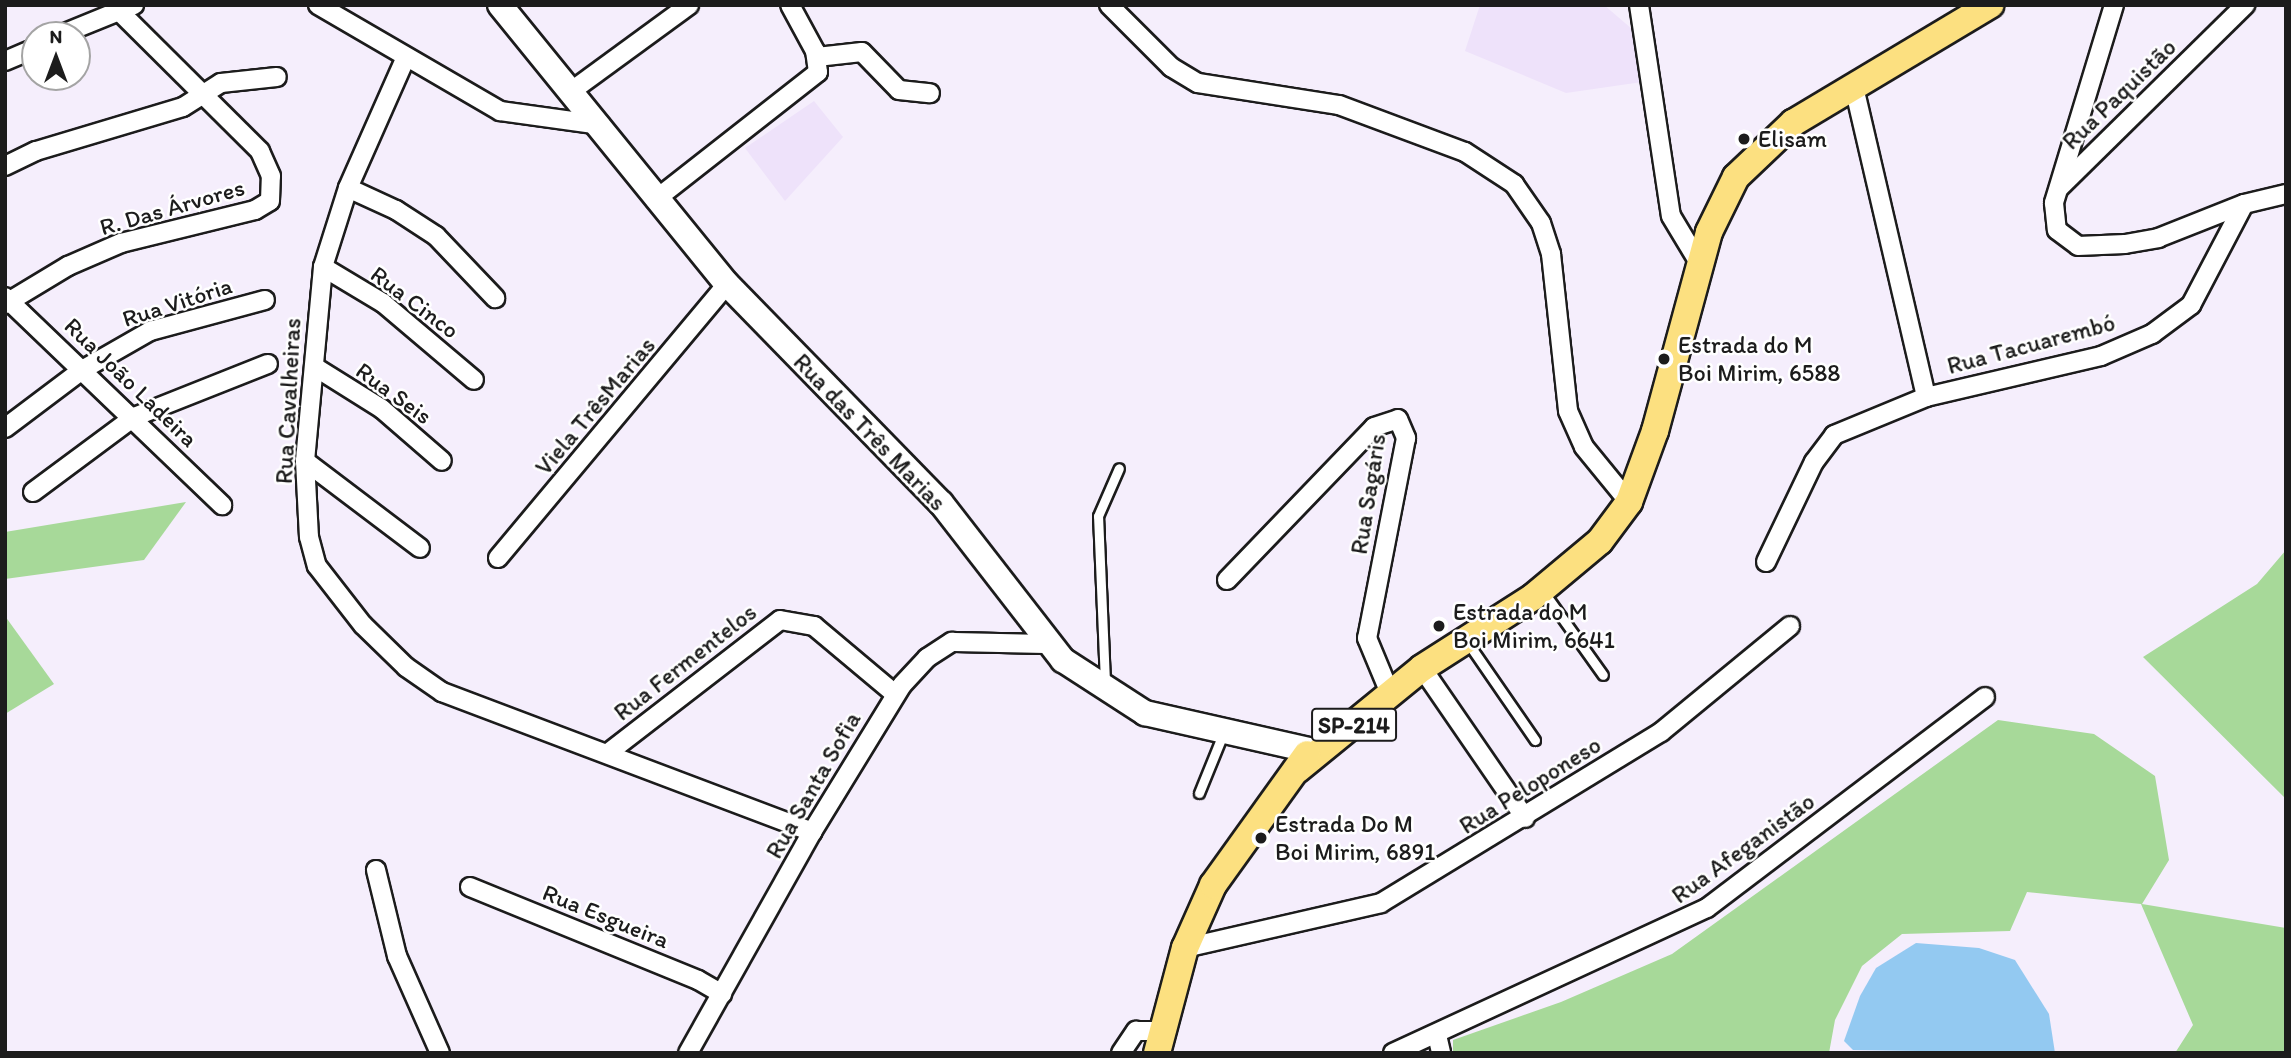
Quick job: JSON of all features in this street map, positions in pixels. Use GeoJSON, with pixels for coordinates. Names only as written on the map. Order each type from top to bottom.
{"type":"FeatureCollection","features":[{"type":"Feature","properties":{"kind":"main road","name":"SP-214"},"geometry":{"type":"LineString","coordinates":[[1159,1042],[1185,948],[1213,885],[1253,824],[1303,760],[1406,677],[1467,641],[1542,589],[1600,541],[1629,502],[1655,431],[1709,232],[1735,177],[1793,123],[1990,5]]}},
{"type":"Feature","properties":{"kind":"street"},"geometry":{"type":"LineString","coordinates":[[318,5],[499,111],[601,125]]}},
{"type":"Feature","properties":{"kind":"street","name":"Rua das Três Marias"},"geometry":{"type":"LineString","coordinates":[[500,5],[573,90],[655,200],[727,284],[941,503],[1047,644],[1106,692],[1145,713],[1225,729],[1303,760]]}},
{"type":"Feature","properties":{"kind":"street"},"geometry":{"type":"LineString","coordinates":[[573,90],[689,5]]}},
{"type":"Feature","properties":{"kind":"street"},"geometry":{"type":"LineString","coordinates":[[655,200],[814,76],[819,69],[817,57],[790,5]]}},
{"type":"Feature","properties":{"kind":"street"},"geometry":{"type":"LineString","coordinates":[[1109,5],[1171,67],[1198,83],[1339,105],[1465,152],[1514,184],[1541,223],[1550,254],[1568,411],[1584,447],[1629,502]]}},
{"type":"Feature","properties":{"kind":"street"},"geometry":{"type":"LineString","coordinates":[[1639,5],[1671,216],[1701,266]]}},
{"type":"Feature","properties":{"kind":"street"},"geometry":{"type":"LineString","coordinates":[[2114,5],[2054,203],[2057,230],[2078,246],[2095,248],[2158,238],[2244,204],[2286,194]]}},
{"type":"Feature","properties":{"kind":"street","name":"Rua Paquistão"},"geometry":{"type":"LineString","coordinates":[[2058,189],[2245,5]]}},
{"type":"Feature","properties":{"kind":"street"},"geometry":{"type":"LineString","coordinates":[[91,23],[127,8],[202,95]]}},
{"type":"Feature","properties":{"kind":"street"},"geometry":{"type":"LineString","coordinates":[[817,57],[862,52],[899,90],[930,93]]}},
{"type":"Feature","properties":{"kind":"street"},"geometry":{"type":"LineString","coordinates":[[5,61],[21,54]]}},
{"type":"Feature","properties":{"kind":"street","name":"Rua Cavalheiras"},"geometry":{"type":"LineString","coordinates":[[406,57],[348,188],[323,267],[305,461],[310,544],[317,566],[338,597],[405,667],[442,692],[540,732],[608,753],[812,832]]}},
{"type":"Feature","properties":{"kind":"street"},"geometry":{"type":"LineString","coordinates":[[5,166],[36,151],[183,107],[232,80],[277,77]]}},
{"type":"Feature","properties":{"kind":"street","name":"Rua Tacuarembó"},"geometry":{"type":"LineString","coordinates":[[1854,87],[1926,397]]}},
{"type":"Feature","properties":{"kind":"street","name":"R. Das Árvores"},"geometry":{"type":"LineString","coordinates":[[7,300],[68,266],[121,243],[268,205],[272,182],[264,156],[202,95]]}},
{"type":"Feature","properties":{"kind":"street"},"geometry":{"type":"LineString","coordinates":[[348,188],[396,210],[436,236],[495,298]]}},
{"type":"Feature","properties":{"kind":"street","name":"Rua Tacuarembó"},"geometry":{"type":"LineString","coordinates":[[1766,562],[1814,462],[1834,435],[1926,397],[2101,356],[2152,334],[2191,305],[2244,204]]}},
{"type":"Feature","properties":{"kind":"street","name":"Rua Cinco"},"geometry":{"type":"LineString","coordinates":[[323,267],[383,303],[474,380]]}},
{"type":"Feature","properties":{"kind":"street","name":"Viela TrêsMarias"},"geometry":{"type":"LineString","coordinates":[[498,558],[727,284]]}},
{"type":"Feature","properties":{"kind":"street","name":"Rua João Ladeira"},"geometry":{"type":"LineString","coordinates":[[7,300],[134,417],[222,505]]}},
{"type":"Feature","properties":{"kind":"street","name":"Rua Vitória"},"geometry":{"type":"LineString","coordinates":[[5,428],[82,370],[150,331],[265,300]]}},
{"type":"Feature","properties":{"kind":"street"},"geometry":{"type":"LineString","coordinates":[[33,492],[134,417],[268,364]]}},
{"type":"Feature","properties":{"kind":"street","name":"Rua Seis"},"geometry":{"type":"LineString","coordinates":[[315,367],[382,409],[442,461]]}},
{"type":"Feature","properties":{"kind":"street","name":"Rua Sagáris"},"geometry":{"type":"LineString","coordinates":[[1227,580],[1374,427],[1398,419],[1406,438],[1367,638],[1406,677]]}},
{"type":"Feature","properties":{"kind":"street"},"geometry":{"type":"LineString","coordinates":[[305,461],[420,548]]}},
{"type":"Feature","properties":{"kind":"street","name":"Rua Fermentelos"},"geometry":{"type":"LineString","coordinates":[[608,753],[780,620],[814,626],[895,694]]}},
{"type":"Feature","properties":{"kind":"street","name":"Rua Peloponeso"},"geometry":{"type":"LineString","coordinates":[[1185,948],[1381,902],[1525,818],[1661,732],[1790,626]]}},
{"type":"Feature","properties":{"kind":"street","name":"Rua Santa Sofia"},"geometry":{"type":"LineString","coordinates":[[688,1053],[812,832],[895,694],[927,658],[952,642],[1047,644]]}},
{"type":"Feature","properties":{"kind":"street"},"geometry":{"type":"LineString","coordinates":[[1406,677],[1525,818]]}},
{"type":"Feature","properties":{"kind":"street","name":"Rua Afeganistão"},"geometry":{"type":"LineString","coordinates":[[1392,1053],[1439,1044],[1707,908],[1985,697]]}},
{"type":"Feature","properties":{"kind":"street"},"geometry":{"type":"LineString","coordinates":[[376,870],[397,956],[440,1053]]}},
{"type":"Feature","properties":{"kind":"street","name":"Rua Esgueira"},"geometry":{"type":"LineString","coordinates":[[470,887],[686,975],[722,994]]}},
{"type":"Feature","properties":{"kind":"street"},"geometry":{"type":"LineString","coordinates":[[1121,1053],[1136,1031],[1159,1042]]}},
{"type":"Feature","properties":{"kind":"lane"},"geometry":{"type":"LineString","coordinates":[[1106,692],[1098,516],[1119,468]]}},
{"type":"Feature","properties":{"kind":"lane"},"geometry":{"type":"LineString","coordinates":[[1542,589],[1603,675]]}},
{"type":"Feature","properties":{"kind":"lane"},"geometry":{"type":"LineString","coordinates":[[1467,641],[1535,740]]}},
{"type":"Feature","properties":{"kind":"lane"},"geometry":{"type":"LineString","coordinates":[[1199,793],[1225,729]]}},
{"type":"Feature","properties":{"kind":"shaded area"},"geometry":{"type":"Polygon","coordinates":[[[1480,5],[1604,5],[1632,29],[1642,82],[1566,93],[1465,51],[1480,5]]]}},
{"type":"Feature","properties":{"kind":"shaded area"},"geometry":{"type":"Polygon","coordinates":[[[814,101],[843,137],[785,201],[745,148],[814,101]]]}},
{"type":"Feature","properties":{"kind":"green space"},"geometry":{"type":"Polygon","coordinates":[[[186,502],[144,560],[5,579],[5,532],[186,502]]]}},
{"type":"Feature","properties":{"kind":"green space"},"geometry":{"type":"Polygon","coordinates":[[[2286,550],[2286,799],[2143,657],[2257,584],[2286,550]]]}},
{"type":"Feature","properties":{"kind":"green space"},"geometry":{"type":"Polygon","coordinates":[[[5,616],[54,684],[5,714],[5,616]]]}},
{"type":"Feature","properties":{"kind":"green space"},"geometry":{"type":"Polygon","coordinates":[[[1998,720],[2094,734],[2155,776],[2169,860],[2142,904],[2286,928],[2286,1053],[2175,1053],[2193,1025],[2141,904],[2027,892],[2010,931],[1902,934],[1862,966],[1835,1020],[1829,1053],[1453,1053],[1453,1040],[1561,1002],[1672,954],[1998,720]]]}},
{"type":"Feature","properties":{"kind":"water"},"geometry":{"type":"Polygon","coordinates":[[[1916,943],[1979,948],[2015,960],[2049,1014],[2055,1053],[1853,1050],[1844,1041],[1860,996],[1876,968],[1916,943]]]}},
{"type":"Feature","properties":{"kind":"place","name":"Elisam"},"geometry":{"type":"Point","coordinates":[1744,139]}},
{"type":"Feature","properties":{"kind":"place","name":"Estrada do M Boi Mirim, 6588"},"geometry":{"type":"Point","coordinates":[1664,359]}},
{"type":"Feature","properties":{"kind":"place","name":"Estrada do M Boi Mirim, 6641"},"geometry":{"type":"Point","coordinates":[1439,626]}},
{"type":"Feature","properties":{"kind":"place","name":"Estrada Do M Boi Mirim, 6891"},"geometry":{"type":"Point","coordinates":[1261,838]}}]}
